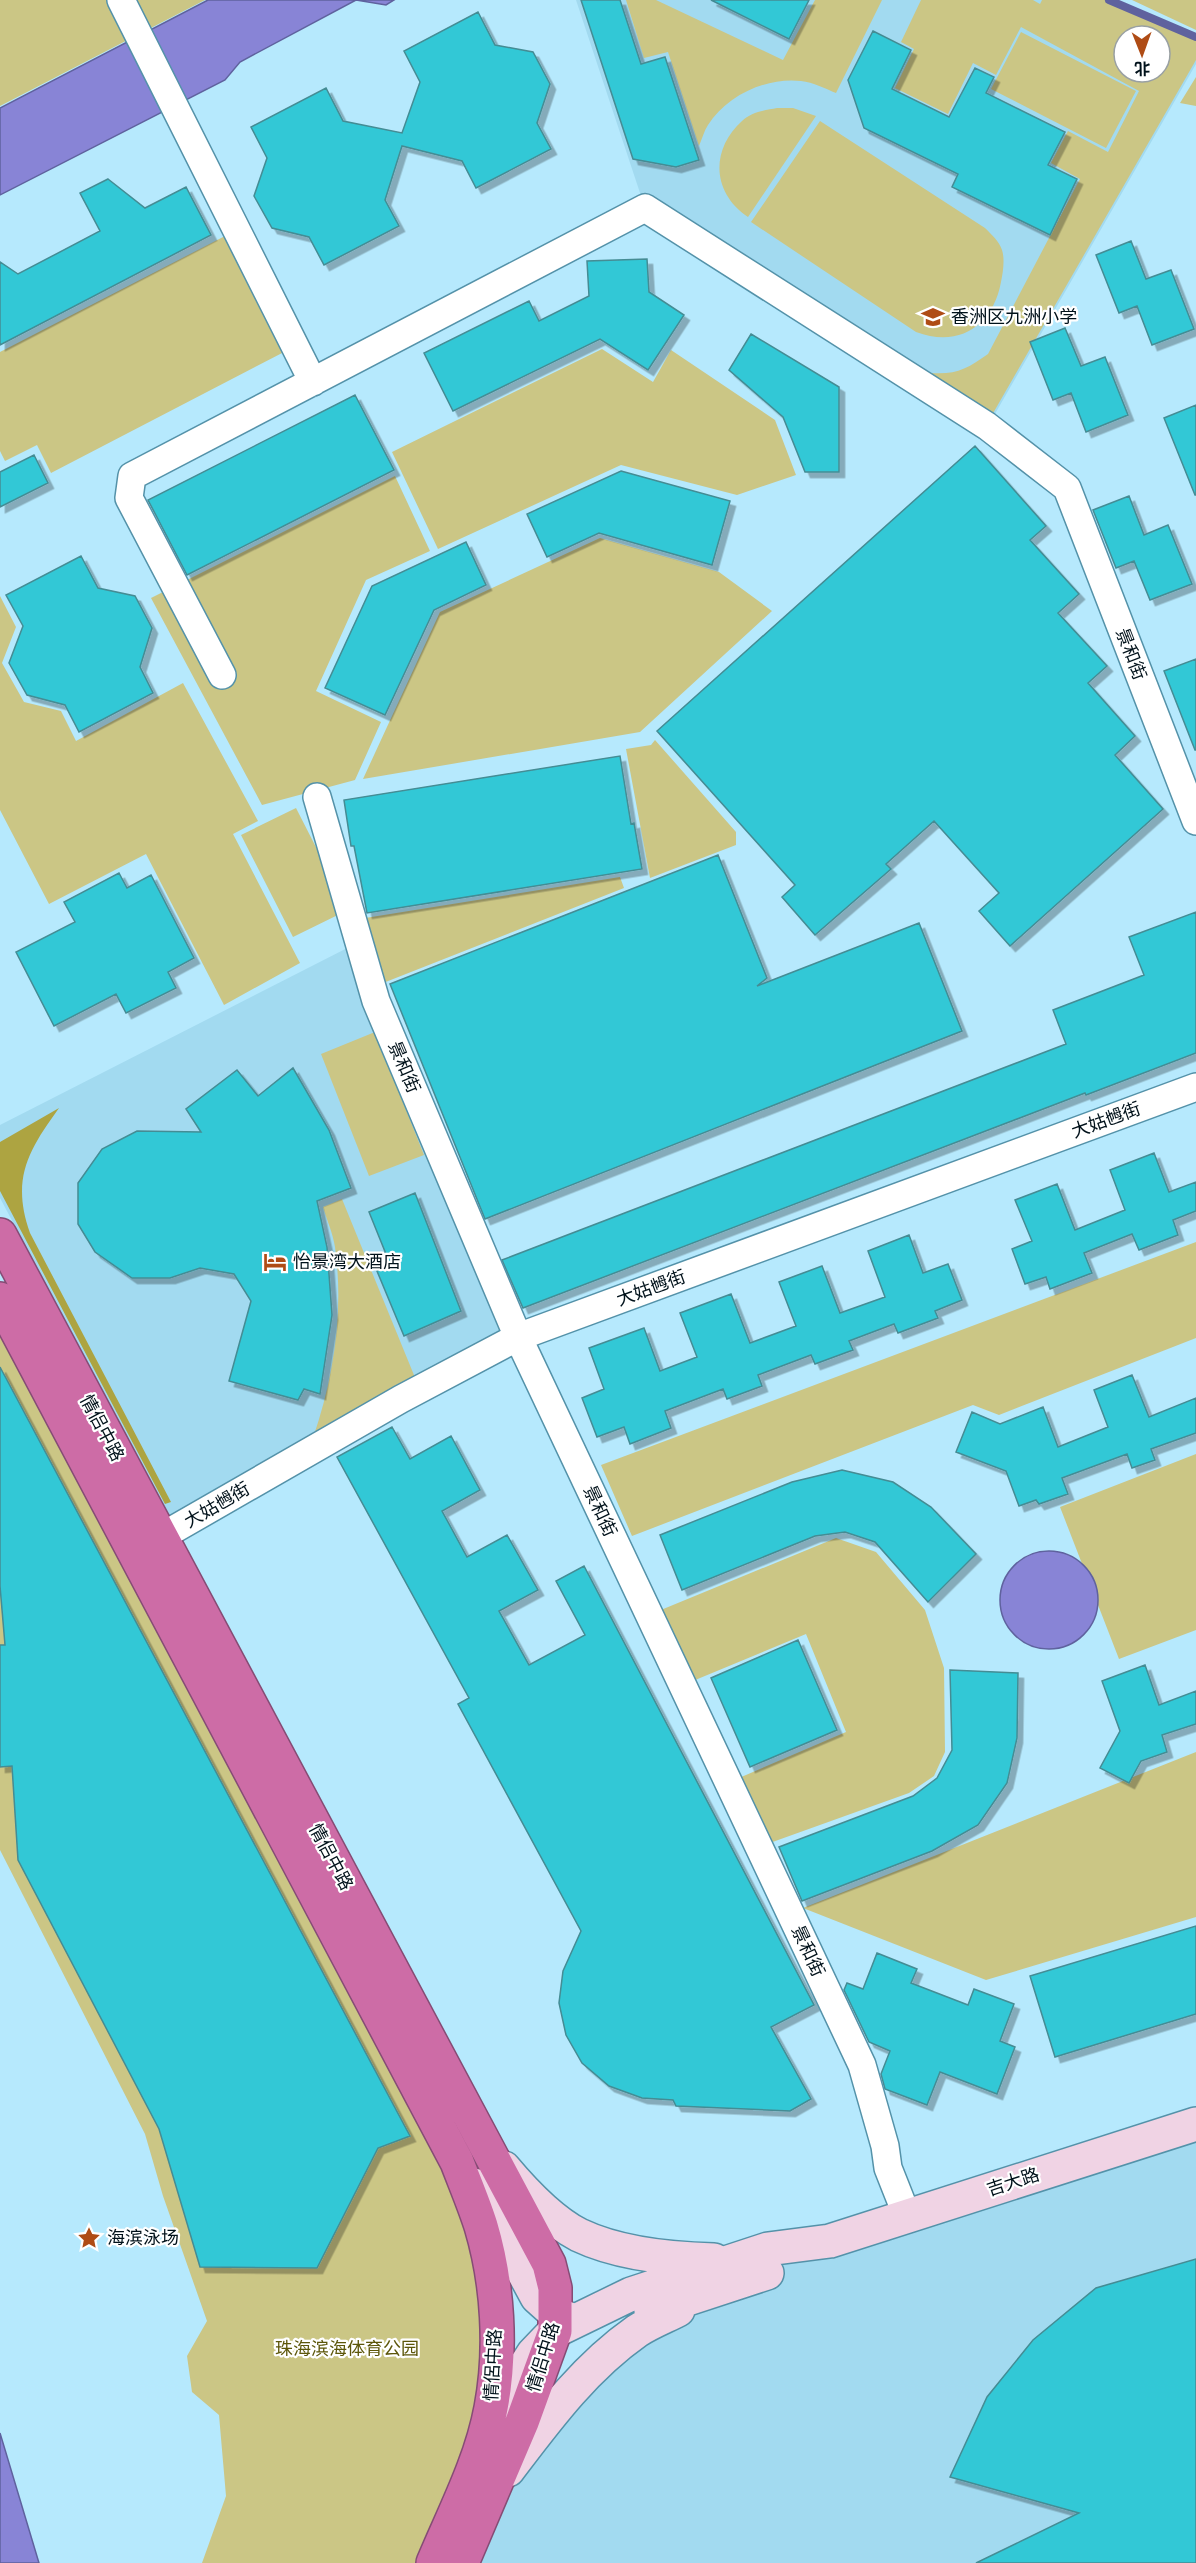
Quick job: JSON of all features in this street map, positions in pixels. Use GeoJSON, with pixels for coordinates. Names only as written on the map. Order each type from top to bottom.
{"type":"FeatureCollection","features":[{"type":"Feature","properties":{"kind":"highway","name":"情侣中路"},"geometry":{"type":"LineString","coordinates":[[0,1235],[147,1545],[457,2162]]}},
{"type":"Feature","properties":{"kind":"highway","name":"情侣中路"},"geometry":{"type":"LineString","coordinates":[[0,1299],[147,1545],[486,2147],[549,2264],[562,2322],[491,2493]]}},
{"type":"Feature","properties":{"kind":"highway","name":"情侶中路"},"geometry":{"type":"LineString","coordinates":[[433,2563],[482,2444],[496,2376],[495,2314],[481,2227],[457,2162]]}},
{"type":"Feature","properties":{"kind":"highway"},"geometry":{"type":"LineString","coordinates":[[462,2563],[491,2493]]}},
{"type":"Feature","properties":{"kind":"main road","name":"吉大路"},"geometry":{"type":"LineString","coordinates":[[713,2292],[775,2270],[830,2241],[1196,2124]]}},
{"type":"Feature","properties":{"kind":"main road"},"geometry":{"type":"LineString","coordinates":[[486,2147],[522,2190],[579,2235],[616,2247],[656,2255],[734,2260]]}},
{"type":"Feature","properties":{"kind":"main road"},"geometry":{"type":"LineString","coordinates":[[457,2162],[483,2197],[537,2296],[562,2322],[587,2325],[638,2315],[713,2292]]}},
{"type":"Feature","properties":{"kind":"main road","name":"吉大路"},"geometry":{"type":"LineString","coordinates":[[562,2322],[631,2294],[768,2249],[830,2241]]}},
{"type":"Feature","properties":{"kind":"main road"},"geometry":{"type":"LineString","coordinates":[[491,2493],[556,2405],[606,2357],[637,2331],[713,2292]]}},
{"type":"Feature","properties":{"kind":"main road"},"geometry":{"type":"LineString","coordinates":[[482,2444],[533,2354],[562,2322]]}},
{"type":"Feature","properties":{"kind":"street"},"geometry":{"type":"LineString","coordinates":[[121,0],[313,382],[132,476],[129,498],[222,675]]}},
{"type":"Feature","properties":{"kind":"street","name":"景和街"},"geometry":{"type":"LineString","coordinates":[[313,382],[645,208],[987,426],[1067,488],[1196,821]]}},
{"type":"Feature","properties":{"kind":"street","name":"景和街"},"geometry":{"type":"LineString","coordinates":[[317,797],[376,1001],[518,1337],[862,2065],[885,2146],[888,2168],[907,2216]]}},
{"type":"Feature","properties":{"kind":"street","name":"大姑乸街"},"geometry":{"type":"LineString","coordinates":[[147,1545],[401,1399],[518,1337],[1196,1087]]}},
{"type":"Feature","properties":{"kind":"shaded area"},"geometry":{"type":"Polygon","coordinates":[[[208,0],[356,0],[240,62],[225,80],[0,195],[0,108],[208,0]]]}},
{"type":"Feature","properties":{"kind":"shaded area"},"geometry":{"type":"Polygon","coordinates":[[[356,0],[394,0],[386,5],[356,0]]]}},
{"type":"Feature","properties":{"kind":"shaded area","name":"香洲区九洲小学"},"geometry":{"type":"Polygon","coordinates":[[[576,0],[1112,0],[1166,24],[1112,24],[1112,84],[1172,84],[1172,26],[1196,37],[1196,64],[988,426],[645,208],[576,0]]]}},
{"type":"Feature","properties":{"kind":"shaded area","name":"怡景湾大酒店"},"geometry":{"type":"Polygon","coordinates":[[[359,942],[518,1337],[174,1524],[0,1198],[0,1125],[359,942]]]}},
{"type":"Feature","properties":{"kind":"shaded area"},"geometry":{"type":"Polygon","coordinates":[[[59,1108],[31,1152],[26,1166],[22,1197],[30,1233],[171,1502],[165,1504],[0,1191],[0,1142],[59,1108]]]}},
{"type":"Feature","properties":{"kind":"shaded area"},"geometry":{"type":"Polygon","coordinates":[[[1049,1551],[1068,1555],[1083,1566],[1094,1581],[1098,1600],[1094,1619],[1083,1634],[1068,1645],[1049,1649],[1030,1645],[1015,1634],[1004,1619],[1000,1600],[1004,1581],[1015,1566],[1030,1555],[1049,1551]]]}},
{"type":"Feature","properties":{"kind":"shaded area"},"geometry":{"type":"Polygon","coordinates":[[[1196,2124],[1196,2563],[463,2563],[491,2494],[637,2331],[830,2241],[1196,2124]]]}},
{"type":"Feature","properties":{"kind":"shaded area"},"geometry":{"type":"Polygon","coordinates":[[[0,2433],[39,2563],[0,2563],[0,2433]]]}},
{"type":"Feature","properties":{"kind":"green space"},"geometry":{"type":"Polygon","coordinates":[[[0,0],[205,0],[0,106],[0,0]]]}},
{"type":"Feature","properties":{"kind":"green space"},"geometry":{"type":"Polygon","coordinates":[[[626,0],[656,0],[783,60],[815,0],[882,0],[836,93],[801,81],[775,82],[749,90],[716,114],[704,132],[699,146],[668,52],[644,58],[626,0]]]}},
{"type":"Feature","properties":{"kind":"green space"},"geometry":{"type":"Polygon","coordinates":[[[921,0],[1033,0],[1040,4],[1042,0],[1106,0],[1160,24],[1112,24],[1112,76],[1021,27],[996,75],[973,63],[948,114],[895,88],[914,49],[901,42],[921,0]]]}},
{"type":"Feature","properties":{"kind":"green space"},"geometry":{"type":"Polygon","coordinates":[[[1132,0],[1196,0],[1196,30],[1132,0]]]}},
{"type":"Feature","properties":{"kind":"green space"},"geometry":{"type":"Polygon","coordinates":[[[1172,29],[1196,40],[1196,60],[988,422],[922,381],[930,373],[961,370],[988,354],[1080,179],[1051,163],[1068,131],[1108,152],[1139,91],[1126,84],[1172,84],[1172,29]]]}},
{"type":"Feature","properties":{"kind":"green space"},"geometry":{"type":"Polygon","coordinates":[[[1021,32],[1112,79],[1112,84],[1122,84],[1136,91],[1106,148],[991,89],[1021,32]]]}},
{"type":"Feature","properties":{"kind":"green space"},"geometry":{"type":"Polygon","coordinates":[[[1196,77],[1196,106],[1180,103],[1196,77]]]}},
{"type":"Feature","properties":{"kind":"green space"},"geometry":{"type":"Polygon","coordinates":[[[777,108],[793,108],[816,116],[748,217],[727,196],[722,184],[720,158],[724,145],[742,121],[754,113],[777,108]]]}},
{"type":"Feature","properties":{"kind":"green space"},"geometry":{"type":"Polygon","coordinates":[[[820,121],[985,228],[997,241],[1004,261],[997,297],[990,311],[972,330],[946,337],[916,332],[751,222],[820,121]]]}},
{"type":"Feature","properties":{"kind":"green space"},"geometry":{"type":"Polygon","coordinates":[[[225,236],[286,351],[51,473],[37,445],[5,461],[0,451],[0,352],[225,236]]]}},
{"type":"Feature","properties":{"kind":"green space"},"geometry":{"type":"Polygon","coordinates":[[[602,349],[653,382],[671,350],[775,420],[796,475],[737,495],[621,465],[438,549],[392,452],[602,349]]]}},
{"type":"Feature","properties":{"kind":"green space"},"geometry":{"type":"Polygon","coordinates":[[[395,476],[430,551],[366,580],[316,691],[381,722],[355,780],[262,805],[151,598],[395,476]]]}},
{"type":"Feature","properties":{"kind":"green space"},"geometry":{"type":"Polygon","coordinates":[[[600,538],[719,572],[772,611],[640,732],[363,779],[440,612],[600,538]]]}},
{"type":"Feature","properties":{"kind":"green space"},"geometry":{"type":"Polygon","coordinates":[[[0,596],[16,627],[2,663],[24,702],[61,711],[76,741],[183,683],[258,821],[233,834],[300,963],[224,1005],[146,854],[49,904],[0,810],[0,596]]]}},
{"type":"Feature","properties":{"kind":"green space"},"geometry":{"type":"Polygon","coordinates":[[[655,740],[736,832],[736,845],[650,878],[626,749],[651,745],[655,740]]]}},
{"type":"Feature","properties":{"kind":"green space"},"geometry":{"type":"Polygon","coordinates":[[[296,808],[348,910],[293,937],[241,835],[296,808]]]}},
{"type":"Feature","properties":{"kind":"green space"},"geometry":{"type":"Polygon","coordinates":[[[620,877],[624,888],[378,985],[359,919],[620,877]]]}},
{"type":"Feature","properties":{"kind":"green space"},"geometry":{"type":"Polygon","coordinates":[[[375,1032],[424,1155],[369,1176],[321,1054],[375,1032]]]}},
{"type":"Feature","properties":{"kind":"green space"},"geometry":{"type":"Polygon","coordinates":[[[342,1199],[416,1380],[313,1438],[332,1368],[338,1319],[338,1271],[335,1247],[323,1207],[342,1199]]]}},
{"type":"Feature","properties":{"kind":"green space"},"geometry":{"type":"Polygon","coordinates":[[[1196,1242],[1196,1338],[999,1415],[973,1405],[632,1536],[601,1465],[1196,1242]]]}},
{"type":"Feature","properties":{"kind":"green space","name":"珠海滨海体育公园"},"geometry":{"type":"Polygon","coordinates":[[[0,1315],[432,2133],[481,2258],[488,2391],[426,2563],[202,2563],[226,2496],[219,2415],[192,2392],[187,2356],[207,2321],[163,2196],[145,2134],[0,1850],[0,1315]]]}},
{"type":"Feature","properties":{"kind":"green space"},"geometry":{"type":"Polygon","coordinates":[[[1196,1454],[1196,1630],[1119,1659],[1060,1507],[1196,1454]]]}},
{"type":"Feature","properties":{"kind":"green space"},"geometry":{"type":"Polygon","coordinates":[[[836,1538],[876,1552],[925,1610],[944,1668],[945,1752],[934,1776],[909,1793],[767,1844],[739,1778],[846,1732],[806,1634],[688,1683],[656,1612],[836,1538]]]}},
{"type":"Feature","properties":{"kind":"green space"},"geometry":{"type":"Polygon","coordinates":[[[1196,1752],[1196,1917],[986,1980],[803,1908],[1196,1752]]]}},
{"type":"Feature","properties":{"kind":"building"},"geometry":{"type":"Polygon","coordinates":[[[581,0],[620,0],[641,64],[665,57],[699,160],[676,167],[633,159],[581,0]]]}},
{"type":"Feature","properties":{"kind":"building"},"geometry":{"type":"Polygon","coordinates":[[[711,0],[809,0],[789,39],[711,0]]]}},
{"type":"Feature","properties":{"kind":"building"},"geometry":{"type":"Polygon","coordinates":[[[478,12],[495,45],[533,52],[550,84],[537,123],[551,149],[476,188],[462,161],[402,146],[385,200],[399,226],[324,265],[309,237],[272,228],[254,196],[267,158],[251,127],[326,88],[343,121],[402,133],[420,82],[404,51],[478,12]]]}},
{"type":"Feature","properties":{"kind":"building"},"geometry":{"type":"Polygon","coordinates":[[[873,31],[911,50],[892,89],[949,117],[975,68],[994,77],[986,93],[1065,132],[1048,165],[1077,179],[1050,235],[952,187],[958,174],[864,128],[848,80],[873,31]]]}},
{"type":"Feature","properties":{"kind":"building"},"geometry":{"type":"Polygon","coordinates":[[[108,179],[145,208],[186,187],[211,235],[0,345],[0,262],[18,274],[100,231],[80,193],[108,179]]]}},
{"type":"Feature","properties":{"kind":"building"},"geometry":{"type":"Polygon","coordinates":[[[1131,241],[1146,279],[1171,270],[1194,329],[1152,345],[1137,306],[1119,313],[1096,255],[1131,241]]]}},
{"type":"Feature","properties":{"kind":"building"},"geometry":{"type":"Polygon","coordinates":[[[647,259],[649,292],[684,315],[648,370],[600,339],[453,411],[424,353],[529,301],[539,321],[589,296],[587,261],[647,259]]]}},
{"type":"Feature","properties":{"kind":"building"},"geometry":{"type":"Polygon","coordinates":[[[1065,328],[1081,366],[1105,357],[1128,415],[1086,432],[1071,393],[1053,400],[1030,342],[1065,328]]]}},
{"type":"Feature","properties":{"kind":"building"},"geometry":{"type":"Polygon","coordinates":[[[751,334],[839,387],[839,472],[805,472],[783,417],[729,370],[751,334]]]}},
{"type":"Feature","properties":{"kind":"building"},"geometry":{"type":"Polygon","coordinates":[[[355,395],[394,470],[187,575],[148,500],[355,395]]]}},
{"type":"Feature","properties":{"kind":"building"},"geometry":{"type":"Polygon","coordinates":[[[1196,405],[1196,495],[1195,495],[1164,418],[1196,405]]]}},
{"type":"Feature","properties":{"kind":"building"},"geometry":{"type":"Polygon","coordinates":[[[975,446],[1046,526],[1030,540],[1079,594],[1058,613],[1107,666],[1088,683],[1135,736],[1115,755],[1163,809],[1010,946],[979,911],[999,893],[934,821],[886,864],[891,869],[815,935],[782,897],[795,885],[657,731],[975,446]]]}},
{"type":"Feature","properties":{"kind":"building"},"geometry":{"type":"Polygon","coordinates":[[[34,455],[48,483],[0,507],[0,472],[34,455]]]}},
{"type":"Feature","properties":{"kind":"building"},"geometry":{"type":"Polygon","coordinates":[[[621,471],[730,501],[712,565],[599,533],[547,557],[527,514],[621,471]]]}},
{"type":"Feature","properties":{"kind":"building"},"geometry":{"type":"Polygon","coordinates":[[[1129,496],[1144,535],[1168,525],[1192,584],[1150,600],[1134,561],[1116,568],[1093,510],[1129,496]]]}},
{"type":"Feature","properties":{"kind":"building"},"geometry":{"type":"Polygon","coordinates":[[[466,542],[486,585],[434,610],[385,715],[325,688],[372,586],[466,542]]]}},
{"type":"Feature","properties":{"kind":"building"},"geometry":{"type":"Polygon","coordinates":[[[81,556],[98,588],[135,596],[152,628],[140,667],[153,693],[79,732],[65,705],[27,695],[9,663],[23,626],[6,595],[81,556]]]}},
{"type":"Feature","properties":{"kind":"building"},"geometry":{"type":"Polygon","coordinates":[[[1196,659],[1196,750],[1195,750],[1164,671],[1196,659]]]}},
{"type":"Feature","properties":{"kind":"building"},"geometry":{"type":"Polygon","coordinates":[[[620,756],[631,824],[634,823],[642,869],[367,913],[354,846],[351,846],[344,800],[620,756]]]}},
{"type":"Feature","properties":{"kind":"building"},"geometry":{"type":"Polygon","coordinates":[[[718,855],[767,978],[757,986],[919,923],[962,1031],[485,1219],[390,984],[718,855]]]}},
{"type":"Feature","properties":{"kind":"building"},"geometry":{"type":"Polygon","coordinates":[[[119,873],[127,888],[151,875],[194,958],[168,972],[176,988],[126,1013],[116,994],[54,1026],[16,952],[75,922],[64,902],[119,873]]]}},
{"type":"Feature","properties":{"kind":"building"},"geometry":{"type":"Polygon","coordinates":[[[1196,912],[1196,1053],[1086,1095],[1085,1093],[523,1308],[502,1260],[1066,1044],[1053,1010],[1144,975],[1129,937],[1196,912]]]}},
{"type":"Feature","properties":{"kind":"building"},"geometry":{"type":"Polygon","coordinates":[[[293,1068],[329,1130],[351,1188],[317,1201],[327,1247],[332,1315],[320,1394],[304,1389],[298,1400],[229,1381],[251,1301],[234,1274],[200,1268],[170,1278],[132,1278],[95,1252],[78,1224],[78,1183],[102,1149],[137,1131],[201,1132],[186,1109],[237,1070],[258,1096],[293,1068]]]}},
{"type":"Feature","properties":{"kind":"building"},"geometry":{"type":"Polygon","coordinates":[[[1154,1153],[1169,1192],[1196,1182],[1196,1211],[1173,1220],[1178,1235],[1139,1250],[1132,1234],[1084,1253],[1092,1273],[1050,1289],[1046,1277],[1025,1284],[1012,1249],[1032,1241],[1015,1200],[1057,1184],[1075,1230],[1125,1210],[1110,1170],[1154,1153]]]}},
{"type":"Feature","properties":{"kind":"building"},"geometry":{"type":"Polygon","coordinates":[[[415,1193],[461,1311],[404,1336],[377,1271],[390,1264],[369,1212],[415,1193]]]}},
{"type":"Feature","properties":{"kind":"building"},"geometry":{"type":"Polygon","coordinates":[[[909,1235],[923,1273],[948,1264],[962,1300],[935,1311],[938,1318],[898,1333],[894,1324],[849,1341],[853,1350],[815,1364],[811,1355],[758,1375],[762,1386],[727,1399],[723,1389],[665,1411],[671,1428],[630,1444],[624,1427],[597,1437],[582,1398],[604,1389],[589,1348],[644,1328],[660,1371],[697,1357],[680,1313],[731,1294],[750,1343],[796,1326],[779,1282],[822,1266],[840,1313],[885,1297],[868,1251],[909,1235]]]}},
{"type":"Feature","properties":{"kind":"building"},"geometry":{"type":"Polygon","coordinates":[[[0,1367],[410,2136],[378,2148],[317,2268],[200,2267],[159,2129],[18,1860],[12,1766],[0,1767],[0,1645],[5,1645],[0,1586],[0,1367]]]}},
{"type":"Feature","properties":{"kind":"building"},"geometry":{"type":"Polygon","coordinates":[[[1132,1375],[1149,1417],[1196,1398],[1196,1433],[1151,1449],[1155,1460],[1132,1468],[1127,1454],[1062,1478],[1068,1494],[1039,1504],[1036,1500],[1019,1506],[1006,1471],[956,1452],[972,1412],[1000,1424],[1043,1407],[1058,1447],[1108,1427],[1094,1390],[1132,1375]]]}},
{"type":"Feature","properties":{"kind":"building"},"geometry":{"type":"Polygon","coordinates":[[[392,1427],[410,1459],[451,1436],[480,1490],[442,1511],[467,1557],[507,1535],[538,1590],[499,1611],[529,1665],[585,1635],[556,1581],[584,1566],[814,2005],[771,2027],[811,2099],[790,2111],[676,2106],[673,2100],[642,2098],[609,2086],[582,2063],[566,2035],[559,2003],[563,1971],[581,1931],[458,1704],[469,1698],[337,1457],[392,1427]]]}},
{"type":"Feature","properties":{"kind":"building"},"geometry":{"type":"Polygon","coordinates":[[[842,1470],[893,1482],[931,1507],[976,1554],[928,1602],[875,1542],[845,1532],[815,1536],[682,1590],[660,1535],[792,1482],[842,1470]]]}},
{"type":"Feature","properties":{"kind":"building"},"geometry":{"type":"Polygon","coordinates":[[[798,1640],[837,1730],[750,1767],[711,1678],[798,1640]]]}},
{"type":"Feature","properties":{"kind":"building"},"geometry":{"type":"Polygon","coordinates":[[[1145,1665],[1159,1705],[1196,1691],[1196,1724],[1162,1735],[1167,1752],[1141,1761],[1129,1783],[1100,1768],[1120,1731],[1102,1681],[1145,1665]]]}},
{"type":"Feature","properties":{"kind":"building"},"geometry":{"type":"Polygon","coordinates":[[[950,1670],[1018,1673],[1017,1738],[1007,1783],[978,1825],[932,1851],[802,1901],[779,1847],[913,1796],[937,1778],[952,1750],[950,1670]]]}},
{"type":"Feature","properties":{"kind":"building"},"geometry":{"type":"Polygon","coordinates":[[[1196,1926],[1196,2014],[1055,2057],[1030,1976],[1196,1926]]]}},
{"type":"Feature","properties":{"kind":"building"},"geometry":{"type":"Polygon","coordinates":[[[877,1953],[917,1969],[911,1983],[968,2005],[974,1989],[1014,2004],[1000,2041],[1015,2047],[997,2094],[940,2072],[927,2105],[885,2089],[881,2074],[890,2051],[869,2042],[844,1990],[847,1983],[863,1989],[877,1953]]]}},
{"type":"Feature","properties":{"kind":"building"},"geometry":{"type":"Polygon","coordinates":[[[1196,2259],[1196,2563],[976,2563],[1079,2513],[950,2477],[987,2397],[1033,2340],[1096,2288],[1196,2259]]]}},
{"type":"Feature","properties":{"kind":"waterway"},"geometry":{"type":"LineString","coordinates":[[1109,0],[1196,37]]}},
{"type":"Feature","properties":{"kind":"place","name":"香洲区九洲小学"},"geometry":{"type":"Point","coordinates":[933,317]}},
{"type":"Feature","properties":{"kind":"place","name":"怡景湾大酒店"},"geometry":{"type":"Point","coordinates":[275,1262]}},
{"type":"Feature","properties":{"kind":"place","name":"海滨泳场"},"geometry":{"type":"Point","coordinates":[89,2238]}}]}
